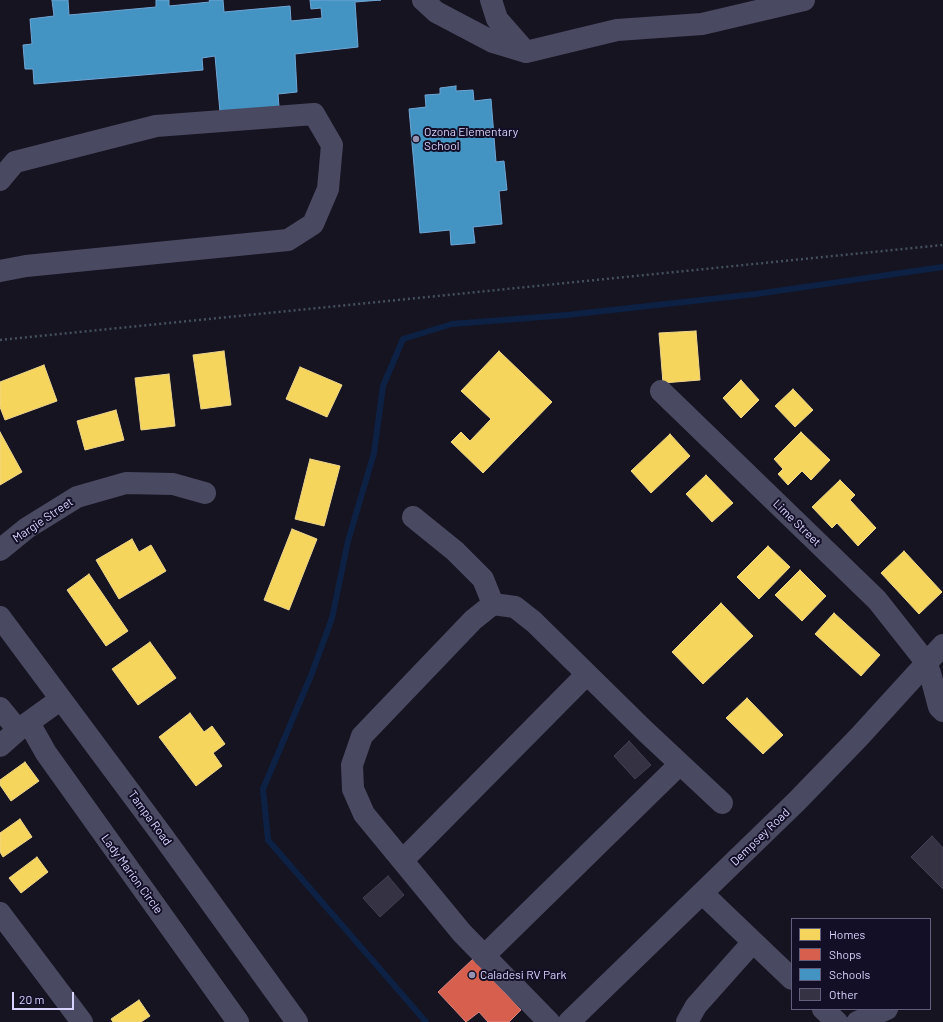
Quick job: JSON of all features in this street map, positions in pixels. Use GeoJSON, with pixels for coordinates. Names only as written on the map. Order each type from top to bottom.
{"type":"FeatureCollection","features":[{"type":"Feature","properties":{"kind":"street"},"geometry":{"type":"LineString","coordinates":[[423,0],[436,12],[493,42],[526,52],[617,30],[702,24],[804,0]]}},
{"type":"Feature","properties":{"kind":"street"},"geometry":{"type":"LineString","coordinates":[[491,0],[497,19],[526,52]]}},
{"type":"Feature","properties":{"kind":"street"},"geometry":{"type":"LineString","coordinates":[[0,180],[15,162],[156,126],[314,114],[332,145],[328,189],[313,224],[288,240],[26,266],[0,271]]}},
{"type":"Feature","properties":{"kind":"street","name":"Lime Street"},"geometry":{"type":"LineString","coordinates":[[661,391],[877,600],[926,662]]}},
{"type":"Feature","properties":{"kind":"street","name":"Margie Street"},"geometry":{"type":"LineString","coordinates":[[0,550],[27,528],[77,497],[126,483],[173,484],[205,493]]}},
{"type":"Feature","properties":{"kind":"street"},"geometry":{"type":"LineString","coordinates":[[413,517],[455,551],[483,579],[493,604]]}},
{"type":"Feature","properties":{"kind":"street"},"geometry":{"type":"LineString","coordinates":[[549,1022],[462,933],[364,814],[353,789],[352,764],[362,736],[472,620],[493,604],[515,607],[534,622],[722,803]]}},
{"type":"Feature","properties":{"kind":"street","name":"Tampa Road"},"geometry":{"type":"LineString","coordinates":[[0,617],[162,835],[297,1022]]}},
{"type":"Feature","properties":{"kind":"street","name":"Dempsey Road"},"geometry":{"type":"LineString","coordinates":[[569,1022],[798,801],[860,737],[926,662],[943,645]]}},
{"type":"Feature","properties":{"kind":"street"},"geometry":{"type":"LineString","coordinates":[[926,662],[939,707],[943,711]]}},
{"type":"Feature","properties":{"kind":"street"},"geometry":{"type":"LineString","coordinates":[[403,860],[587,674]]}},
{"type":"Feature","properties":{"kind":"street"},"geometry":{"type":"LineString","coordinates":[[0,746],[61,699]]}},
{"type":"Feature","properties":{"kind":"street","name":"Lady Marion Circle"},"geometry":{"type":"LineString","coordinates":[[0,708],[23,727],[46,753],[238,1022]]}},
{"type":"Feature","properties":{"kind":"street"},"geometry":{"type":"LineString","coordinates":[[484,956],[680,764]]}},
{"type":"Feature","properties":{"kind":"street"},"geometry":{"type":"LineString","coordinates":[[702,893],[791,978]]}},
{"type":"Feature","properties":{"kind":"street"},"geometry":{"type":"LineString","coordinates":[[0,913],[82,1022]]}},
{"type":"Feature","properties":{"kind":"street"},"geometry":{"type":"LineString","coordinates":[[687,1022],[696,1006],[753,942]]}},
{"type":"Feature","properties":{"kind":"street"},"geometry":{"type":"LineString","coordinates":[[824,1010],[837,1022]]}},
{"type":"Feature","properties":{"kind":"street"},"geometry":{"type":"LineString","coordinates":[[857,1022],[885,1010]]}},
{"type":"Feature","properties":{"kind":"path"},"geometry":{"type":"LineString","coordinates":[[0,340],[943,246]]}},
{"type":"Feature","properties":{"kind":"building: Homes"},"geometry":{"type":"Polygon","coordinates":[[[696,331],[700,380],[663,383],[659,333],[696,331]]]}},
{"type":"Feature","properties":{"kind":"building: Homes"},"geometry":{"type":"Polygon","coordinates":[[[224,351],[231,405],[201,409],[193,355],[224,351]]]}},
{"type":"Feature","properties":{"kind":"building: Homes"},"geometry":{"type":"Polygon","coordinates":[[[499,351],[552,402],[483,473],[451,442],[461,432],[470,441],[491,419],[461,391],[499,351]]]}},
{"type":"Feature","properties":{"kind":"building: Homes"},"geometry":{"type":"Polygon","coordinates":[[[44,365],[57,401],[5,420],[0,407],[0,382],[44,365]]]}},
{"type":"Feature","properties":{"kind":"building: Homes"},"geometry":{"type":"Polygon","coordinates":[[[300,367],[342,385],[327,417],[286,399],[300,367]]]}},
{"type":"Feature","properties":{"kind":"building: Homes"},"geometry":{"type":"Polygon","coordinates":[[[169,374],[175,426],[141,430],[135,378],[169,374]]]}},
{"type":"Feature","properties":{"kind":"building: Homes"},"geometry":{"type":"Polygon","coordinates":[[[741,380],[759,400],[741,418],[723,398],[741,380]]]}},
{"type":"Feature","properties":{"kind":"building: Homes"},"geometry":{"type":"Polygon","coordinates":[[[793,389],[813,410],[795,427],[775,406],[793,389]]]}},
{"type":"Feature","properties":{"kind":"building: Homes"},"geometry":{"type":"Polygon","coordinates":[[[116,410],[124,440],[85,450],[77,421],[116,410]]]}},
{"type":"Feature","properties":{"kind":"building: Homes"},"geometry":{"type":"Polygon","coordinates":[[[0,432],[22,472],[0,485],[0,432]]]}},
{"type":"Feature","properties":{"kind":"building: Homes"},"geometry":{"type":"Polygon","coordinates":[[[801,432],[830,460],[811,480],[802,471],[788,485],[778,474],[783,469],[774,459],[801,432]]]}},
{"type":"Feature","properties":{"kind":"building: Homes"},"geometry":{"type":"Polygon","coordinates":[[[670,434],[690,456],[651,493],[631,471],[670,434]]]}},
{"type":"Feature","properties":{"kind":"building: Homes"},"geometry":{"type":"Polygon","coordinates":[[[310,459],[340,466],[324,526],[295,519],[310,459]]]}},
{"type":"Feature","properties":{"kind":"building: Homes"},"geometry":{"type":"Polygon","coordinates":[[[706,475],[733,503],[712,522],[686,494],[706,475]]]}},
{"type":"Feature","properties":{"kind":"building: Homes"},"geometry":{"type":"Polygon","coordinates":[[[840,480],[855,495],[850,500],[876,528],[858,546],[837,523],[832,528],[812,507],[840,480]]]}},
{"type":"Feature","properties":{"kind":"building: Homes"},"geometry":{"type":"Polygon","coordinates":[[[292,529],[317,539],[289,610],[264,600],[292,529]]]}},
{"type":"Feature","properties":{"kind":"building: Homes"},"geometry":{"type":"Polygon","coordinates":[[[132,539],[139,552],[151,545],[166,571],[119,599],[96,560],[132,539]]]}},
{"type":"Feature","properties":{"kind":"building: Homes"},"geometry":{"type":"Polygon","coordinates":[[[768,546],[790,567],[759,599],[737,577],[768,546]]]}},
{"type":"Feature","properties":{"kind":"building: Homes"},"geometry":{"type":"Polygon","coordinates":[[[904,551],[942,592],[919,614],[881,573],[904,551]]]}},
{"type":"Feature","properties":{"kind":"building: Homes"},"geometry":{"type":"Polygon","coordinates":[[[800,570],[826,596],[802,621],[775,595],[800,570]]]}},
{"type":"Feature","properties":{"kind":"building: Homes"},"geometry":{"type":"Polygon","coordinates":[[[89,574],[128,631],[106,646],[67,590],[89,574]]]}},
{"type":"Feature","properties":{"kind":"building: Homes"},"geometry":{"type":"Polygon","coordinates":[[[721,603],[753,636],[703,684],[672,652],[721,603]]]}},
{"type":"Feature","properties":{"kind":"building: Homes"},"geometry":{"type":"Polygon","coordinates":[[[834,613],[880,655],[861,676],[815,634],[834,613]]]}},
{"type":"Feature","properties":{"kind":"building: Homes"},"geometry":{"type":"Polygon","coordinates":[[[150,642],[176,678],[138,705],[112,669],[150,642]]]}},
{"type":"Feature","properties":{"kind":"building: Homes"},"geometry":{"type":"Polygon","coordinates":[[[747,698],[783,735],[763,754],[726,718],[747,698]]]}},
{"type":"Feature","properties":{"kind":"building: Homes"},"geometry":{"type":"Polygon","coordinates":[[[190,713],[204,732],[212,726],[225,744],[213,753],[222,766],[196,786],[159,737],[190,713]]]}},
{"type":"Feature","properties":{"kind":"building: Homes"},"geometry":{"type":"Polygon","coordinates":[[[25,762],[39,781],[11,801],[0,785],[0,780],[25,762]]]}},
{"type":"Feature","properties":{"kind":"building: Homes"},"geometry":{"type":"Polygon","coordinates":[[[20,819],[32,837],[3,857],[0,852],[0,833],[20,819]]]}},
{"type":"Feature","properties":{"kind":"building: Homes"},"geometry":{"type":"Polygon","coordinates":[[[37,857],[48,872],[21,893],[9,878],[37,857]]]}},
{"type":"Feature","properties":{"kind":"building: Homes"},"geometry":{"type":"Polygon","coordinates":[[[139,1000],[150,1016],[141,1022],[113,1022],[111,1019],[139,1000]]]}},
{"type":"Feature","properties":{"kind":"building: Shops","name":"Caladesi RV Park"},"geometry":{"type":"Polygon","coordinates":[[[473,959],[521,1010],[509,1022],[488,1022],[479,1012],[466,1022],[438,992],[473,959]]]}},
{"type":"Feature","properties":{"kind":"building: Schools"},"geometry":{"type":"Polygon","coordinates":[[[52,0],[68,0],[69,15],[156,7],[156,0],[169,0],[169,6],[210,2],[209,0],[223,0],[224,12],[290,6],[291,21],[322,18],[321,8],[311,9],[310,0],[381,0],[355,2],[358,47],[295,54],[297,92],[278,94],[279,107],[220,112],[215,56],[202,58],[203,70],[34,84],[33,69],[25,69],[23,45],[32,44],[30,19],[54,16],[52,0]]]}},
{"type":"Feature","properties":{"kind":"building: Schools"},"geometry":{"type":"Polygon","coordinates":[[[456,86],[456,91],[473,90],[474,101],[491,99],[496,162],[504,161],[507,190],[499,191],[502,224],[473,227],[475,243],[451,245],[450,230],[420,233],[409,109],[426,107],[425,95],[440,94],[440,88],[456,86]]]}},
{"type":"Feature","properties":{"kind":"building: Other"},"geometry":{"type":"Polygon","coordinates":[[[629,741],[651,765],[635,779],[614,756],[629,741]]]}},
{"type":"Feature","properties":{"kind":"building: Other"},"geometry":{"type":"Polygon","coordinates":[[[932,836],[943,848],[943,889],[911,857],[932,836]]]}},
{"type":"Feature","properties":{"kind":"building: Other"},"geometry":{"type":"Polygon","coordinates":[[[388,876],[404,895],[380,917],[363,898],[388,876]]]}},
{"type":"Feature","properties":{"kind":"waterway"},"geometry":{"type":"LineString","coordinates":[[426,1022],[268,840],[263,789],[312,673],[332,618],[348,541],[374,453],[383,386],[403,339],[452,324],[567,315],[756,294],[943,267]]}},
{"type":"Feature","properties":{"kind":"place","name":"Ozona Elementary School"},"geometry":{"type":"Point","coordinates":[416,139]}},
{"type":"Feature","properties":{"kind":"place","name":"Caladesi RV Park"},"geometry":{"type":"Point","coordinates":[472,975]}}]}
